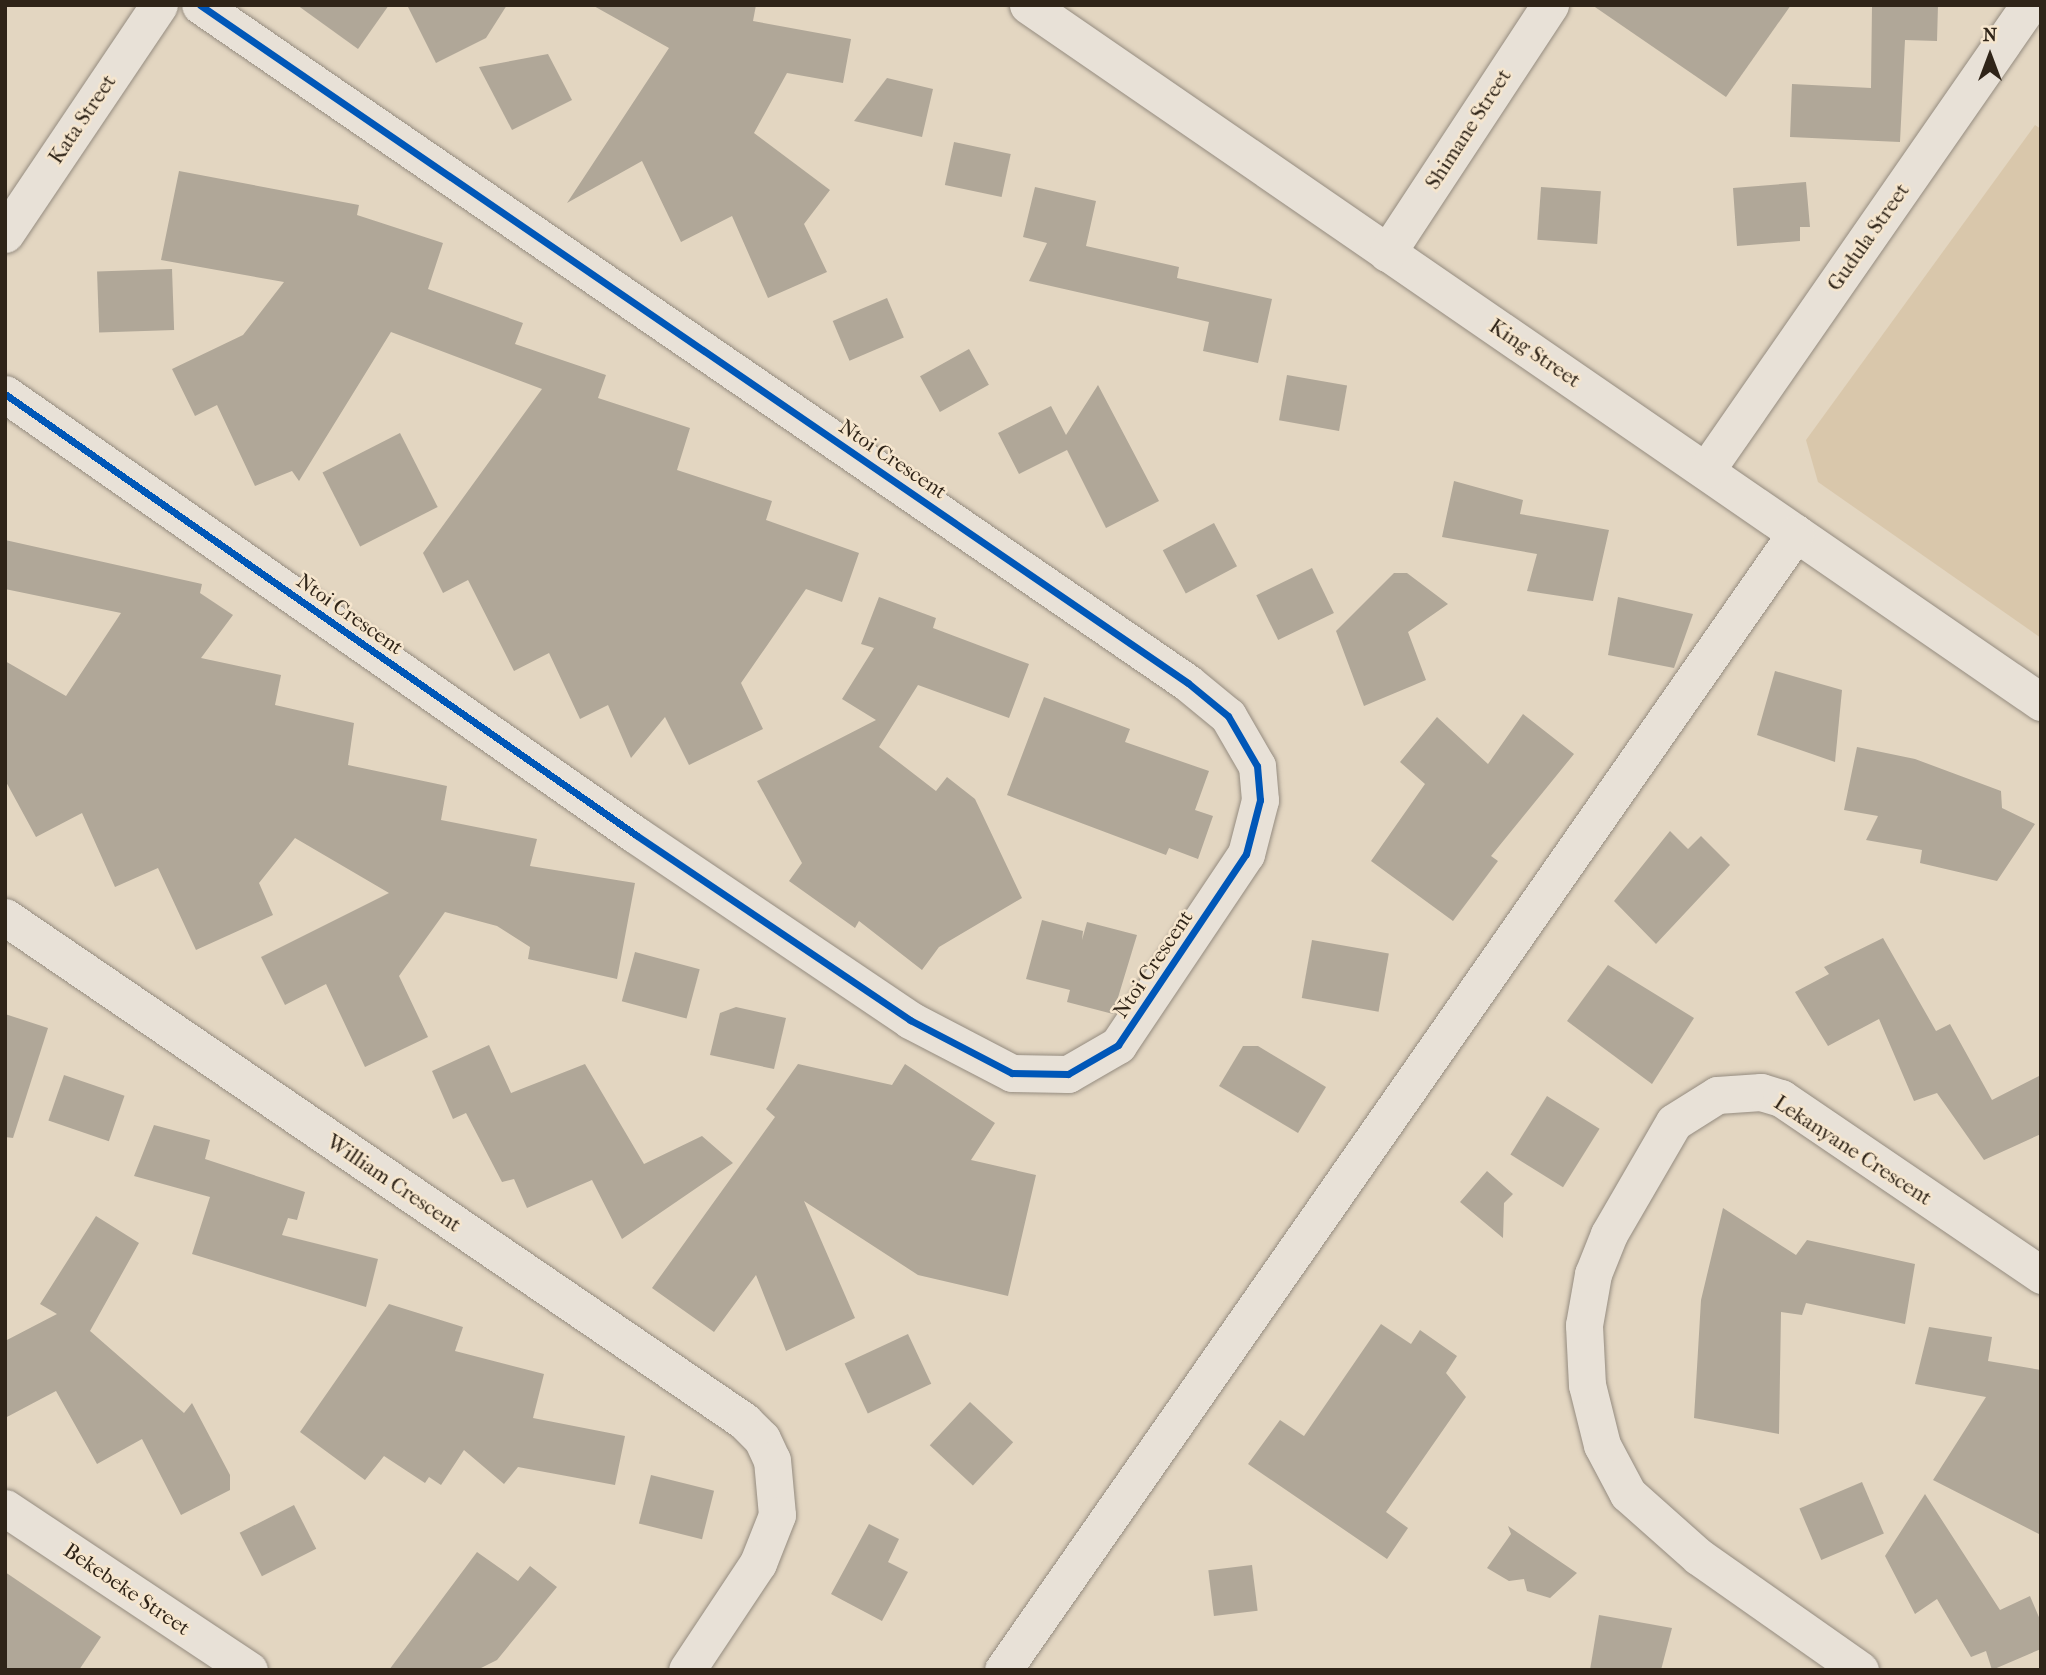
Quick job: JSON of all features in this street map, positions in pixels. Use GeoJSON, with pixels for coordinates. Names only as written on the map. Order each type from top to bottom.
{"type":"FeatureCollection","features":[{"type":"Feature","properties":{"kind":"street","name":"Kata Street"},"geometry":{"type":"LineString","coordinates":[[5,234],[159,5]]}},
{"type":"Feature","properties":{"kind":"street","name":"Ntoi Crescent"},"geometry":{"type":"LineString","coordinates":[[5,394],[659,851],[910,1020],[1012,1073],[1068,1074],[1118,1045],[1247,854],[1261,800],[1257,766],[1228,716],[1188,683],[200,5]]}},
{"type":"Feature","properties":{"kind":"street","name":"King Street"},"geometry":{"type":"LineString","coordinates":[[1028,5],[1387,253],[1707,469],[2041,702]]}},
{"type":"Feature","properties":{"kind":"street","name":"Shimane Street"},"geometry":{"type":"LineString","coordinates":[[1387,253],[1550,5]]}},
{"type":"Feature","properties":{"kind":"street","name":"Gudula Street"},"geometry":{"type":"LineString","coordinates":[[1707,469],[2029,5]]}},
{"type":"Feature","properties":{"kind":"street"},"geometry":{"type":"LineString","coordinates":[[1003,1670],[1796,533]]}},
{"type":"Feature","properties":{"kind":"street","name":"William Crescent"},"geometry":{"type":"LineString","coordinates":[[5,917],[744,1421],[772,1460],[777,1515],[758,1563],[687,1670]]}},
{"type":"Feature","properties":{"kind":"street","name":"Lekanyane Crescent"},"geometry":{"type":"LineString","coordinates":[[1860,1670],[1699,1557],[1628,1494],[1602,1446],[1587,1385],[1584,1325],[1592,1274],[1609,1234],[1674,1122],[1717,1095],[1761,1092],[1780,1098],[2041,1275]]}},
{"type":"Feature","properties":{"kind":"street","name":"Bekebeke Street"},"geometry":{"type":"LineString","coordinates":[[5,1508],[249,1670]]}},
{"type":"Feature","properties":{"kind":"shaded area"},"geometry":{"type":"Polygon","coordinates":[[[2035,125],[2041,129],[2041,638],[1818,482],[1806,440],[2035,125]]]}},
{"type":"Feature","properties":{"kind":"building"},"geometry":{"type":"Polygon","coordinates":[[[297,5],[389,5],[358,49],[297,5]]]}},
{"type":"Feature","properties":{"kind":"building"},"geometry":{"type":"Polygon","coordinates":[[[407,5],[507,5],[486,38],[436,63],[407,5]]]}},
{"type":"Feature","properties":{"kind":"building"},"geometry":{"type":"Polygon","coordinates":[[[592,5],[756,5],[753,21],[851,39],[843,83],[787,73],[754,133],[830,190],[804,224],[827,272],[768,298],[732,216],[681,242],[642,161],[567,203],[669,48],[592,5]]]}},
{"type":"Feature","properties":{"kind":"building"},"geometry":{"type":"Polygon","coordinates":[[[1592,5],[1791,5],[1726,97],[1592,5]]]}},
{"type":"Feature","properties":{"kind":"building"},"geometry":{"type":"Polygon","coordinates":[[[1872,5],[1938,5],[1937,41],[1905,40],[1900,142],[1790,137],[1792,84],[1871,88],[1872,5]]]}},
{"type":"Feature","properties":{"kind":"building"},"geometry":{"type":"Polygon","coordinates":[[[548,54],[572,100],[512,130],[479,67],[548,54]]]}},
{"type":"Feature","properties":{"kind":"building"},"geometry":{"type":"Polygon","coordinates":[[[887,78],[933,89],[922,137],[854,121],[887,78]]]}},
{"type":"Feature","properties":{"kind":"building"},"geometry":{"type":"Polygon","coordinates":[[[954,142],[1011,154],[1002,197],[945,185],[954,142]]]}},
{"type":"Feature","properties":{"kind":"building"},"geometry":{"type":"Polygon","coordinates":[[[179,171],[359,205],[357,215],[443,243],[428,289],[523,323],[515,344],[606,375],[598,398],[690,428],[677,470],[772,501],[766,520],[859,553],[842,602],[806,589],[741,683],[763,729],[689,765],[665,717],[631,758],[608,705],[580,719],[549,653],[514,671],[468,580],[443,593],[423,553],[542,389],[391,332],[299,481],[292,471],[255,486],[217,405],[195,416],[172,369],[243,335],[284,282],[161,260],[179,171]]]}},
{"type":"Feature","properties":{"kind":"building"},"geometry":{"type":"Polygon","coordinates":[[[1806,182],[1810,227],[1800,227],[1800,241],[1737,246],[1733,188],[1806,182]]]}},
{"type":"Feature","properties":{"kind":"building"},"geometry":{"type":"Polygon","coordinates":[[[1035,187],[1096,201],[1086,246],[1179,267],[1177,278],[1272,299],[1258,363],[1203,351],[1209,322],[1029,281],[1047,243],[1023,237],[1035,187]]]}},
{"type":"Feature","properties":{"kind":"building"},"geometry":{"type":"Polygon","coordinates":[[[1541,187],[1601,191],[1597,244],[1537,240],[1541,187]]]}},
{"type":"Feature","properties":{"kind":"building"},"geometry":{"type":"Polygon","coordinates":[[[172,269],[174,330],[99,333],[97,272],[172,269]]]}},
{"type":"Feature","properties":{"kind":"building"},"geometry":{"type":"Polygon","coordinates":[[[887,298],[904,338],[849,361],[833,321],[887,298]]]}},
{"type":"Feature","properties":{"kind":"building"},"geometry":{"type":"Polygon","coordinates":[[[969,349],[989,385],[940,412],[920,376],[969,349]]]}},
{"type":"Feature","properties":{"kind":"building"},"geometry":{"type":"Polygon","coordinates":[[[1287,375],[1347,386],[1339,431],[1279,420],[1287,375]]]}},
{"type":"Feature","properties":{"kind":"building"},"geometry":{"type":"Polygon","coordinates":[[[1098,385],[1159,501],[1106,528],[1067,450],[1019,474],[998,433],[1051,406],[1066,435],[1098,385]]]}},
{"type":"Feature","properties":{"kind":"building"},"geometry":{"type":"Polygon","coordinates":[[[400,433],[438,507],[360,546],[322,472],[400,433]]]}},
{"type":"Feature","properties":{"kind":"building"},"geometry":{"type":"Polygon","coordinates":[[[1454,481],[1523,500],[1520,514],[1609,530],[1593,601],[1527,591],[1537,554],[1442,537],[1454,481]]]}},
{"type":"Feature","properties":{"kind":"building"},"geometry":{"type":"Polygon","coordinates":[[[1214,523],[1237,566],[1186,593],[1163,550],[1214,523]]]}},
{"type":"Feature","properties":{"kind":"building"},"geometry":{"type":"Polygon","coordinates":[[[5,540],[202,584],[200,593],[233,615],[201,658],[281,675],[275,705],[354,723],[348,765],[447,786],[441,820],[537,839],[530,866],[635,883],[617,979],[528,959],[530,947],[497,926],[445,912],[399,976],[428,1037],[365,1067],[326,984],[285,1005],[261,957],[389,893],[295,838],[259,883],[273,915],[196,950],[158,868],[115,887],[82,813],[36,837],[5,780],[5,661],[66,696],[121,613],[5,589],[5,540]]]}},
{"type":"Feature","properties":{"kind":"building"},"geometry":{"type":"Polygon","coordinates":[[[1312,568],[1334,613],[1278,640],[1256,595],[1312,568]]]}},
{"type":"Feature","properties":{"kind":"building"},"geometry":{"type":"Polygon","coordinates":[[[1394,573],[1407,573],[1448,604],[1408,632],[1426,680],[1364,706],[1336,631],[1394,573]]]}},
{"type":"Feature","properties":{"kind":"building"},"geometry":{"type":"Polygon","coordinates":[[[879,597],[936,618],[933,628],[1029,664],[1009,718],[918,685],[879,747],[936,791],[947,777],[975,799],[1022,898],[939,947],[922,970],[859,921],[855,928],[789,881],[802,863],[757,781],[876,720],[842,699],[874,648],[861,644],[879,597]]]}},
{"type":"Feature","properties":{"kind":"building"},"geometry":{"type":"Polygon","coordinates":[[[1618,597],[1693,614],[1674,668],[1608,655],[1618,597]]]}},
{"type":"Feature","properties":{"kind":"building"},"geometry":{"type":"Polygon","coordinates":[[[1775,671],[1842,690],[1835,762],[1757,735],[1775,671]]]}},
{"type":"Feature","properties":{"kind":"building"},"geometry":{"type":"Polygon","coordinates":[[[1044,697],[1130,729],[1125,742],[1209,771],[1195,810],[1213,816],[1198,859],[1169,848],[1166,855],[1007,795],[1044,697]]]}},
{"type":"Feature","properties":{"kind":"building"},"geometry":{"type":"Polygon","coordinates":[[[1523,714],[1574,754],[1491,856],[1498,861],[1453,921],[1371,861],[1425,784],[1400,762],[1437,717],[1488,764],[1523,714]]]}},
{"type":"Feature","properties":{"kind":"building"},"geometry":{"type":"Polygon","coordinates":[[[1857,747],[1915,759],[2001,791],[2002,808],[2035,824],[1997,881],[1920,863],[1922,850],[1866,840],[1878,816],[1844,810],[1857,747]]]}},
{"type":"Feature","properties":{"kind":"building"},"geometry":{"type":"Polygon","coordinates":[[[1670,831],[1688,849],[1701,836],[1730,865],[1656,944],[1614,901],[1670,831]]]}},
{"type":"Feature","properties":{"kind":"building"},"geometry":{"type":"Polygon","coordinates":[[[1042,920],[1083,931],[1082,940],[1087,922],[1137,935],[1113,1014],[1067,1002],[1070,990],[1026,979],[1042,920]]]}},
{"type":"Feature","properties":{"kind":"building"},"geometry":{"type":"Polygon","coordinates":[[[1883,938],[1936,1031],[1950,1024],[1992,1100],[2041,1075],[2041,1134],[1984,1160],[1937,1093],[1914,1101],[1879,1019],[1828,1046],[1795,992],[1829,974],[1824,967],[1883,938]]]}},
{"type":"Feature","properties":{"kind":"building"},"geometry":{"type":"Polygon","coordinates":[[[1312,940],[1389,954],[1379,1012],[1302,998],[1312,940]]]}},
{"type":"Feature","properties":{"kind":"building"},"geometry":{"type":"Polygon","coordinates":[[[635,952],[700,969],[687,1019],[622,1001],[635,952]]]}},
{"type":"Feature","properties":{"kind":"building"},"geometry":{"type":"Polygon","coordinates":[[[1608,965],[1694,1018],[1652,1084],[1567,1021],[1608,965]]]}},
{"type":"Feature","properties":{"kind":"building"},"geometry":{"type":"Polygon","coordinates":[[[736,1007],[786,1018],[774,1069],[710,1055],[720,1013],[736,1007]]]}},
{"type":"Feature","properties":{"kind":"building"},"geometry":{"type":"Polygon","coordinates":[[[5,1014],[48,1028],[13,1138],[5,1137],[5,1014]]]}},
{"type":"Feature","properties":{"kind":"building"},"geometry":{"type":"Polygon","coordinates":[[[489,1045],[511,1093],[585,1064],[644,1164],[702,1136],[733,1163],[622,1239],[592,1180],[527,1208],[514,1179],[502,1182],[466,1113],[453,1119],[432,1071],[489,1045]]]}},
{"type":"Feature","properties":{"kind":"building"},"geometry":{"type":"Polygon","coordinates":[[[1243,1046],[1258,1046],[1326,1087],[1298,1133],[1219,1086],[1243,1046]]]}},
{"type":"Feature","properties":{"kind":"building"},"geometry":{"type":"Polygon","coordinates":[[[798,1064],[892,1085],[905,1064],[995,1123],[971,1160],[1036,1175],[1008,1296],[918,1275],[804,1201],[855,1318],[786,1351],[756,1275],[714,1332],[652,1288],[775,1117],[766,1109],[798,1064]]]}},
{"type":"Feature","properties":{"kind":"building"},"geometry":{"type":"Polygon","coordinates":[[[64,1075],[125,1096],[109,1141],[48,1120],[64,1075]]]}},
{"type":"Feature","properties":{"kind":"building"},"geometry":{"type":"Polygon","coordinates":[[[1547,1096],[1600,1129],[1563,1187],[1510,1155],[1547,1096]]]}},
{"type":"Feature","properties":{"kind":"building"},"geometry":{"type":"Polygon","coordinates":[[[154,1125],[210,1140],[205,1159],[305,1192],[297,1220],[288,1218],[282,1235],[378,1259],[366,1307],[192,1254],[210,1197],[134,1176],[154,1125]]]}},
{"type":"Feature","properties":{"kind":"building"},"geometry":{"type":"Polygon","coordinates":[[[1487,1171],[1513,1194],[1504,1203],[1503,1238],[1460,1202],[1487,1171]]]}},
{"type":"Feature","properties":{"kind":"building"},"geometry":{"type":"Polygon","coordinates":[[[1723,1208],[1796,1255],[1807,1240],[1915,1264],[1905,1324],[1806,1303],[1802,1315],[1781,1312],[1779,1434],[1694,1418],[1701,1300],[1723,1208]]]}},
{"type":"Feature","properties":{"kind":"building"},"geometry":{"type":"Polygon","coordinates":[[[96,1216],[139,1243],[90,1331],[184,1413],[192,1403],[230,1475],[230,1490],[181,1515],[142,1439],[97,1464],[56,1391],[5,1418],[5,1341],[57,1314],[40,1304],[96,1216]]]}},
{"type":"Feature","properties":{"kind":"building"},"geometry":{"type":"Polygon","coordinates":[[[389,1304],[463,1327],[455,1351],[544,1374],[533,1418],[625,1436],[615,1485],[518,1467],[504,1484],[464,1450],[441,1485],[429,1477],[425,1483],[384,1456],[365,1480],[300,1432],[389,1304]]]}},
{"type":"Feature","properties":{"kind":"building"},"geometry":{"type":"Polygon","coordinates":[[[1381,1324],[1411,1344],[1420,1330],[1457,1356],[1446,1373],[1466,1397],[1386,1512],[1408,1528],[1387,1559],[1248,1464],[1280,1420],[1304,1436],[1381,1324]]]}},
{"type":"Feature","properties":{"kind":"building"},"geometry":{"type":"Polygon","coordinates":[[[1929,1327],[1992,1337],[1988,1361],[2041,1370],[2041,1535],[1933,1480],[1986,1397],[1915,1384],[1929,1327]]]}},
{"type":"Feature","properties":{"kind":"building"},"geometry":{"type":"Polygon","coordinates":[[[908,1334],[931,1384],[868,1413],[845,1364],[908,1334]]]}},
{"type":"Feature","properties":{"kind":"building"},"geometry":{"type":"Polygon","coordinates":[[[970,1402],[1013,1442],[973,1485],[930,1445],[970,1402]]]}},
{"type":"Feature","properties":{"kind":"building"},"geometry":{"type":"Polygon","coordinates":[[[651,1475],[714,1491],[702,1539],[639,1524],[651,1475]]]}},
{"type":"Feature","properties":{"kind":"building"},"geometry":{"type":"Polygon","coordinates":[[[1862,1482],[1884,1534],[1821,1560],[1799,1509],[1862,1482]]]}},
{"type":"Feature","properties":{"kind":"building"},"geometry":{"type":"Polygon","coordinates":[[[1925,1494],[2000,1610],[2030,1596],[2041,1622],[2041,1649],[1992,1670],[1986,1651],[1971,1657],[1937,1599],[1915,1614],[1885,1556],[1925,1494]]]}},
{"type":"Feature","properties":{"kind":"building"},"geometry":{"type":"Polygon","coordinates":[[[294,1505],[316,1549],[262,1576],[240,1533],[294,1505]]]}},
{"type":"Feature","properties":{"kind":"building"},"geometry":{"type":"Polygon","coordinates":[[[869,1524],[899,1539],[888,1562],[908,1572],[882,1621],[831,1594],[869,1524]]]}},
{"type":"Feature","properties":{"kind":"building"},"geometry":{"type":"Polygon","coordinates":[[[1508,1526],[1577,1573],[1550,1598],[1527,1591],[1524,1579],[1509,1581],[1487,1568],[1511,1534],[1508,1526]]]}},
{"type":"Feature","properties":{"kind":"building"},"geometry":{"type":"Polygon","coordinates":[[[477,1552],[518,1581],[530,1566],[557,1587],[497,1660],[477,1670],[389,1670],[477,1552]]]}},
{"type":"Feature","properties":{"kind":"building"},"geometry":{"type":"Polygon","coordinates":[[[1252,1565],[1258,1611],[1214,1616],[1208,1570],[1252,1565]]]}},
{"type":"Feature","properties":{"kind":"building"},"geometry":{"type":"Polygon","coordinates":[[[5,1572],[101,1637],[79,1670],[5,1670],[5,1572]]]}},
{"type":"Feature","properties":{"kind":"building"},"geometry":{"type":"Polygon","coordinates":[[[1599,1615],[1672,1628],[1661,1670],[1590,1670],[1599,1615]]]}},
{"type":"Feature","properties":{"kind":"cycle path"},"geometry":{"type":"LineString","coordinates":[[5,394],[636,835],[910,1020],[1012,1073],[1068,1074],[1118,1045],[1246,854],[1260,800],[1257,766],[1228,716],[1188,683],[200,5]]}}]}
